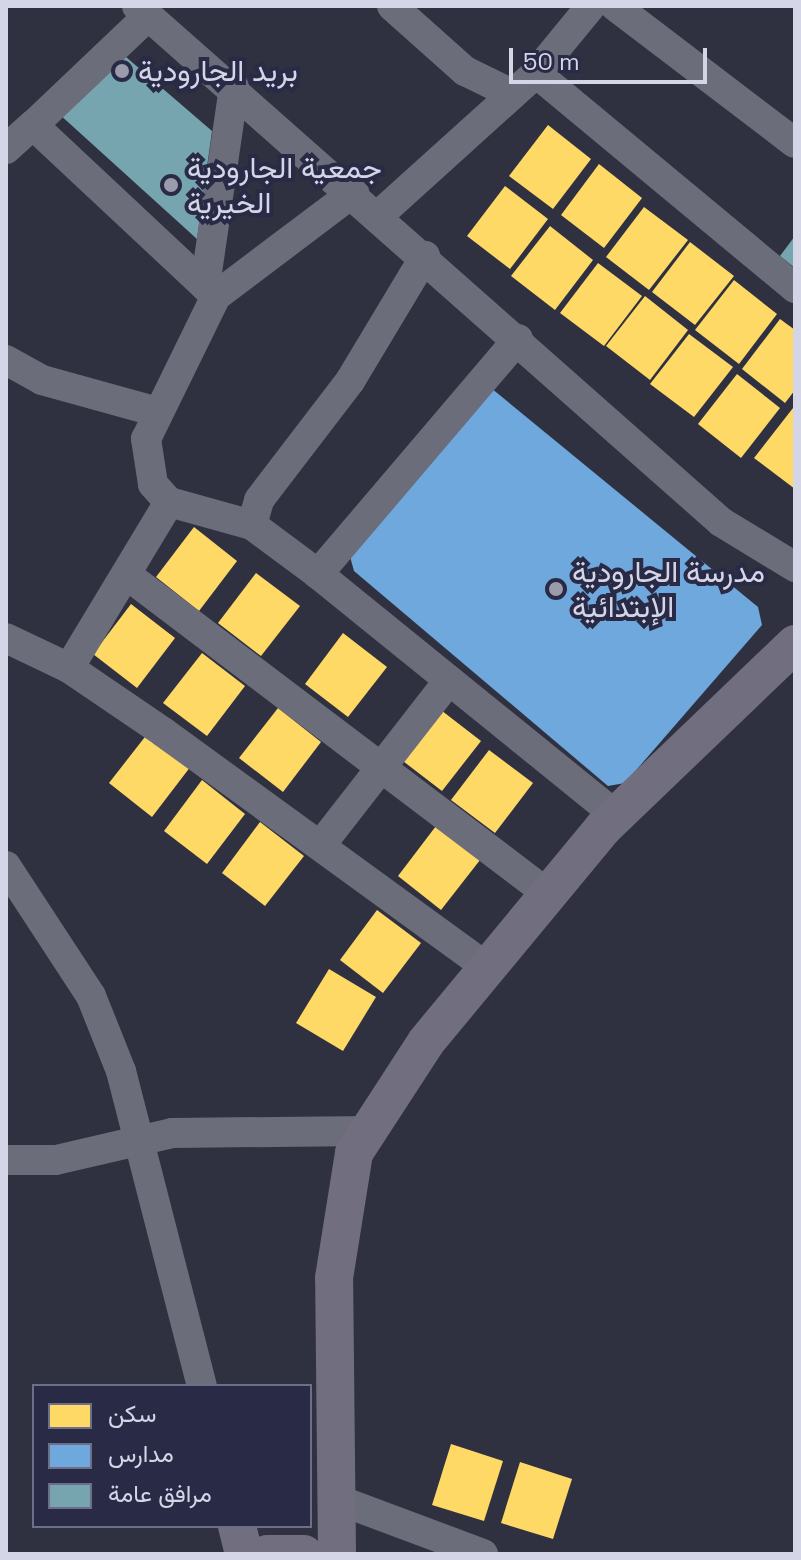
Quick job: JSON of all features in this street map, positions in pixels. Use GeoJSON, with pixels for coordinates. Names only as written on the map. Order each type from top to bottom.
{"type":"FeatureCollection","features":[{"type":"Feature","properties":{"kind":"main road"},"geometry":{"type":"LineString","coordinates":[[337,1554],[323,1504],[323,1434],[334,1278],[354,1153],[426,1042],[548,894],[617,816],[794,647]]}},
{"type":"Feature","properties":{"kind":"main road"},"geometry":{"type":"LineString","coordinates":[[242,1528],[280,1545]]}},
{"type":"Feature","properties":{"kind":"street"},"geometry":{"type":"LineString","coordinates":[[392,6],[465,71],[512,94]]}},
{"type":"Feature","properties":{"kind":"street"},"geometry":{"type":"LineString","coordinates":[[379,215],[536,73],[591,6]]}},
{"type":"Feature","properties":{"kind":"street"},"geometry":{"type":"LineString","coordinates":[[615,6],[795,143]]}},
{"type":"Feature","properties":{"kind":"street"},"geometry":{"type":"LineString","coordinates":[[6,149],[142,11],[354,192],[721,522],[795,567]]}},
{"type":"Feature","properties":{"kind":"street"},"geometry":{"type":"LineString","coordinates":[[536,73],[795,288]]}},
{"type":"Feature","properties":{"kind":"street"},"geometry":{"type":"LineString","coordinates":[[234,87],[210,291],[146,439],[153,484],[169,502],[252,525],[318,574],[617,816]]}},
{"type":"Feature","properties":{"kind":"street"},"geometry":{"type":"LineString","coordinates":[[33,125],[210,291]]}},
{"type":"Feature","properties":{"kind":"street"},"geometry":{"type":"LineString","coordinates":[[210,291],[354,192]]}},
{"type":"Feature","properties":{"kind":"street"},"geometry":{"type":"LineString","coordinates":[[252,525],[259,500],[350,381],[425,256]]}},
{"type":"Feature","properties":{"kind":"street"},"geometry":{"type":"LineString","coordinates":[[318,574],[518,339]]}},
{"type":"Feature","properties":{"kind":"street"},"geometry":{"type":"LineString","coordinates":[[6,360],[42,380],[157,412]]}},
{"type":"Feature","properties":{"kind":"street"},"geometry":{"type":"LineString","coordinates":[[69,668],[169,502]]}},
{"type":"Feature","properties":{"kind":"street"},"geometry":{"type":"LineString","coordinates":[[127,575],[548,894]]}},
{"type":"Feature","properties":{"kind":"street"},"geometry":{"type":"LineString","coordinates":[[6,638],[69,668],[488,968]]}},
{"type":"Feature","properties":{"kind":"street"},"geometry":{"type":"LineString","coordinates":[[320,846],[449,680]]}},
{"type":"Feature","properties":{"kind":"street"},"geometry":{"type":"LineString","coordinates":[[6,866],[91,996],[143,1141],[202,1384]]}},
{"type":"Feature","properties":{"kind":"street"},"geometry":{"type":"LineString","coordinates":[[6,1160],[56,1160],[172,1133],[368,1131]]}},
{"type":"Feature","properties":{"kind":"street"},"geometry":{"type":"LineString","coordinates":[[323,1504],[485,1553]]}},
{"type":"Feature","properties":{"kind":"building: سكن"},"geometry":{"type":"Polygon","coordinates":[[[548,125],[591,159],[553,209],[509,176],[548,125]]]}},
{"type":"Feature","properties":{"kind":"building: سكن"},"geometry":{"type":"Polygon","coordinates":[[[599,164],[642,198],[604,248],[561,215],[599,164]]]}},
{"type":"Feature","properties":{"kind":"building: سكن"},"geometry":{"type":"Polygon","coordinates":[[[505,186],[548,219],[510,269],[467,236],[505,186]]]}},
{"type":"Feature","properties":{"kind":"building: سكن"},"geometry":{"type":"Polygon","coordinates":[[[644,207],[688,240],[649,290],[606,257],[644,207]]]}},
{"type":"Feature","properties":{"kind":"building: سكن"},"geometry":{"type":"Polygon","coordinates":[[[550,226],[593,260],[555,310],[511,276],[550,226]]]}},
{"type":"Feature","properties":{"kind":"building: سكن"},"geometry":{"type":"Polygon","coordinates":[[[690,242],[734,276],[695,325],[652,292],[690,242]]]}},
{"type":"Feature","properties":{"kind":"building: سكن"},"geometry":{"type":"Polygon","coordinates":[[[598,263],[642,296],[604,346],[560,313],[598,263]]]}},
{"type":"Feature","properties":{"kind":"building: سكن"},"geometry":{"type":"Polygon","coordinates":[[[734,280],[777,314],[739,364],[695,330],[734,280]]]}},
{"type":"Feature","properties":{"kind":"building: سكن"},"geometry":{"type":"Polygon","coordinates":[[[645,296],[688,330],[650,380],[606,346],[645,296]]]}},
{"type":"Feature","properties":{"kind":"building: سكن"},"geometry":{"type":"Polygon","coordinates":[[[780,319],[795,330],[795,390],[785,403],[742,369],[780,319]]]}},
{"type":"Feature","properties":{"kind":"building: سكن"},"geometry":{"type":"Polygon","coordinates":[[[689,334],[733,367],[694,417],[650,384],[689,334]]]}},
{"type":"Feature","properties":{"kind":"building: سكن"},"geometry":{"type":"Polygon","coordinates":[[[737,374],[780,408],[741,458],[698,424],[737,374]]]}},
{"type":"Feature","properties":{"kind":"building: سكن"},"geometry":{"type":"Polygon","coordinates":[[[793,408],[795,410],[795,489],[754,458],[793,408]]]}},
{"type":"Feature","properties":{"kind":"building: سكن"},"geometry":{"type":"Polygon","coordinates":[[[194,527],[237,561],[199,611],[156,577],[194,527]]]}},
{"type":"Feature","properties":{"kind":"building: سكن"},"geometry":{"type":"Polygon","coordinates":[[[256,573],[300,606],[261,656],[218,623],[256,573]]]}},
{"type":"Feature","properties":{"kind":"building: سكن"},"geometry":{"type":"Polygon","coordinates":[[[131,604],[175,638],[137,688],[93,654],[131,604]]]}},
{"type":"Feature","properties":{"kind":"building: سكن"},"geometry":{"type":"Polygon","coordinates":[[[343,633],[387,667],[348,717],[305,684],[343,633]]]}},
{"type":"Feature","properties":{"kind":"building: سكن"},"geometry":{"type":"Polygon","coordinates":[[[202,653],[245,686],[207,736],[163,703],[202,653]]]}},
{"type":"Feature","properties":{"kind":"building: سكن"},"geometry":{"type":"Polygon","coordinates":[[[437,707],[481,741],[442,791],[399,758],[437,707]]]}},
{"type":"Feature","properties":{"kind":"building: سكن"},"geometry":{"type":"Polygon","coordinates":[[[278,708],[321,742],[283,792],[239,758],[278,708]]]}},
{"type":"Feature","properties":{"kind":"building: سكن"},"geometry":{"type":"Polygon","coordinates":[[[148,733],[191,766],[152,817],[109,783],[148,733]]]}},
{"type":"Feature","properties":{"kind":"building: سكن"},"geometry":{"type":"Polygon","coordinates":[[[489,750],[533,783],[495,833],[451,800],[489,750]]]}},
{"type":"Feature","properties":{"kind":"building: سكن"},"geometry":{"type":"Polygon","coordinates":[[[202,780],[245,814],[207,864],[164,831],[202,780]]]}},
{"type":"Feature","properties":{"kind":"building: سكن"},"geometry":{"type":"Polygon","coordinates":[[[260,822],[304,856],[265,906],[222,873],[260,822]]]}},
{"type":"Feature","properties":{"kind":"building: سكن"},"geometry":{"type":"Polygon","coordinates":[[[436,826],[480,860],[441,910],[398,876],[436,826]]]}},
{"type":"Feature","properties":{"kind":"building: سكن"},"geometry":{"type":"Polygon","coordinates":[[[377,910],[421,943],[383,993],[340,960],[377,910]]]}},
{"type":"Feature","properties":{"kind":"building: سكن"},"geometry":{"type":"Polygon","coordinates":[[[329,969],[376,997],[343,1051],[296,1023],[329,969]]]}},
{"type":"Feature","properties":{"kind":"building: سكن"},"geometry":{"type":"Polygon","coordinates":[[[451,1444],[503,1461],[484,1521],[432,1505],[451,1444]]]}},
{"type":"Feature","properties":{"kind":"building: سكن"},"geometry":{"type":"Polygon","coordinates":[[[520,1462],[572,1479],[553,1539],[501,1523],[520,1462]]]}},
{"type":"Feature","properties":{"kind":"building: مدارس","name":"مدرسة الجارودية الإبتدائية"},"geometry":{"type":"Polygon","coordinates":[[[491,388],[758,607],[762,625],[625,783],[608,786],[354,571],[349,553],[491,388]]]}},
{"type":"Feature","properties":{"kind":"building: مرافق عامة","name":"جمعية الجارودية الخيرية"},"geometry":{"type":"Polygon","coordinates":[[[119,51],[212,131],[197,239],[58,113],[119,51]]]}},
{"type":"Feature","properties":{"kind":"building: مرافق عامة"},"geometry":{"type":"Polygon","coordinates":[[[795,236],[795,268],[780,256],[795,236]]]}},
{"type":"Feature","properties":{"kind":"place","name":"بريد الجارودية"},"geometry":{"type":"Point","coordinates":[122,71]}},
{"type":"Feature","properties":{"kind":"place","name":"جمعية الجارودية الخيرية"},"geometry":{"type":"Point","coordinates":[171,185]}},
{"type":"Feature","properties":{"kind":"place","name":"مدرسة الجارودية الإبتدائية"},"geometry":{"type":"Point","coordinates":[556,589]}}]}
